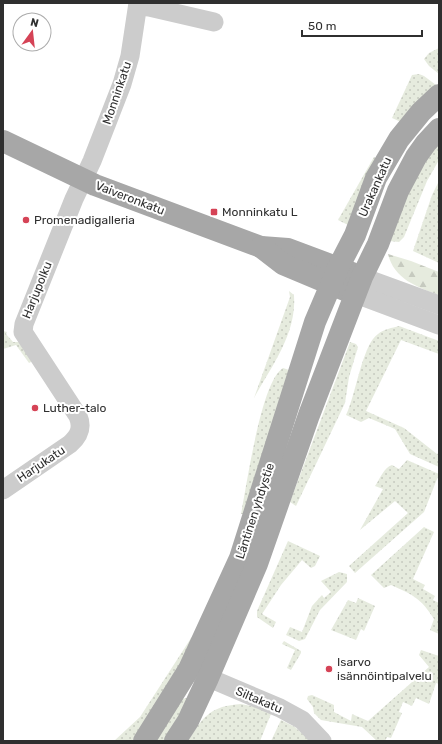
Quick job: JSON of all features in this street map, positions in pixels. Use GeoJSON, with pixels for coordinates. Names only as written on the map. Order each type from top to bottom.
{"type":"FeatureCollection","features":[{"type":"Feature","properties":{"kind":"main road","name":"Urakankatu"},"geometry":{"type":"LineString","coordinates":[[335,276],[355,235],[376,178],[387,157],[410,126],[439,95]]}},
{"type":"Feature","properties":{"kind":"main road","name":"Urakankatu"},"geometry":{"type":"LineString","coordinates":[[359,285],[407,173],[426,143],[439,129]]}},
{"type":"Feature","properties":{"kind":"main road","name":"Vaiveronkatu"},"geometry":{"type":"LineString","coordinates":[[3,141],[83,180],[261,247],[288,249],[335,276],[359,285]]}},
{"type":"Feature","properties":{"kind":"main road","name":"Läntinen yhdystie"},"geometry":{"type":"LineString","coordinates":[[175,741],[188,721],[199,674],[240,558],[315,322],[335,276]]}},
{"type":"Feature","properties":{"kind":"main road","name":"Läntinen yhdystie"},"geometry":{"type":"LineString","coordinates":[[144,741],[199,674],[257,564],[309,415],[359,285]]}},
{"type":"Feature","properties":{"kind":"street"},"geometry":{"type":"LineString","coordinates":[[138,5],[214,22]]}},
{"type":"Feature","properties":{"kind":"street","name":"Monninkatu"},"geometry":{"type":"LineString","coordinates":[[83,180],[122,84],[130,56],[138,5]]}},
{"type":"Feature","properties":{"kind":"street","name":"Harjupolku"},"geometry":{"type":"LineString","coordinates":[[78,438],[81,428],[78,416],[23,332],[24,324],[83,180]]}},
{"type":"Feature","properties":{"kind":"street"},"geometry":{"type":"LineString","coordinates":[[359,285],[439,305]]}},
{"type":"Feature","properties":{"kind":"street"},"geometry":{"type":"LineString","coordinates":[[359,285],[439,326]]}},
{"type":"Feature","properties":{"kind":"street","name":"Harjukatu"},"geometry":{"type":"LineString","coordinates":[[3,490],[78,438]]}},
{"type":"Feature","properties":{"kind":"street","name":"Siltakatu"},"geometry":{"type":"LineString","coordinates":[[199,674],[280,708],[302,720],[322,741]]}},
{"type":"Feature","properties":{"kind":"green space"},"geometry":{"type":"Polygon","coordinates":[[[439,48],[439,74],[429,66],[424,59],[429,53],[439,48]]]}},
{"type":"Feature","properties":{"kind":"green space"},"geometry":{"type":"Polygon","coordinates":[[[419,74],[436,85],[401,122],[392,118],[412,75],[419,74]]]}},
{"type":"Feature","properties":{"kind":"green space"},"geometry":{"type":"Polygon","coordinates":[[[439,143],[439,160],[427,181],[404,237],[399,242],[389,241],[416,178],[439,143]]]}},
{"type":"Feature","properties":{"kind":"green space"},"geometry":{"type":"Polygon","coordinates":[[[374,157],[377,159],[350,226],[338,220],[374,157]]]}},
{"type":"Feature","properties":{"kind":"green space"},"geometry":{"type":"Polygon","coordinates":[[[439,181],[439,263],[413,251],[432,195],[439,181]]]}},
{"type":"Feature","properties":{"kind":"green space"},"geometry":{"type":"Polygon","coordinates":[[[388,254],[439,272],[439,295],[415,285],[401,276],[395,270],[388,254]]]}},
{"type":"Feature","properties":{"kind":"green space"},"geometry":{"type":"Polygon","coordinates":[[[289,291],[294,295],[294,309],[287,337],[282,350],[254,398],[290,297],[289,291]]]}},
{"type":"Feature","properties":{"kind":"green space"},"geometry":{"type":"Polygon","coordinates":[[[399,326],[439,341],[439,354],[401,340],[366,411],[404,428],[437,454],[439,453],[439,467],[410,454],[395,429],[369,418],[361,422],[346,415],[350,406],[363,359],[372,340],[383,331],[399,326]]]}},
{"type":"Feature","properties":{"kind":"green space"},"geometry":{"type":"Polygon","coordinates":[[[3,331],[7,332],[6,334],[13,342],[20,342],[33,361],[29,363],[16,345],[3,349],[3,331]]]}},
{"type":"Feature","properties":{"kind":"green space"},"geometry":{"type":"Polygon","coordinates":[[[350,342],[356,344],[358,347],[349,377],[345,403],[296,506],[290,502],[350,342]]]}},
{"type":"Feature","properties":{"kind":"green space"},"geometry":{"type":"Polygon","coordinates":[[[283,368],[289,370],[246,514],[241,514],[251,458],[262,412],[268,392],[275,377],[283,368]]]}},
{"type":"Feature","properties":{"kind":"green space"},"geometry":{"type":"Polygon","coordinates":[[[407,460],[439,474],[424,512],[355,573],[349,566],[408,513],[395,501],[360,530],[383,489],[375,486],[382,474],[389,466],[392,465],[399,469],[407,460]]]}},
{"type":"Feature","properties":{"kind":"green space"},"geometry":{"type":"Polygon","coordinates":[[[424,527],[434,532],[413,579],[425,585],[423,589],[435,596],[433,600],[439,603],[439,634],[430,630],[434,619],[425,606],[416,598],[391,585],[384,588],[371,575],[424,527]]]}},
{"type":"Feature","properties":{"kind":"green space"},"geometry":{"type":"Polygon","coordinates":[[[288,541],[320,556],[315,566],[311,568],[302,560],[281,585],[262,614],[276,622],[273,628],[257,617],[257,611],[288,541]]]}},
{"type":"Feature","properties":{"kind":"green space"},"geometry":{"type":"Polygon","coordinates":[[[339,572],[347,574],[347,582],[320,610],[305,639],[299,641],[286,635],[290,627],[302,632],[312,606],[322,595],[324,598],[331,592],[321,581],[339,572]]]}},
{"type":"Feature","properties":{"kind":"green space"},"geometry":{"type":"Polygon","coordinates":[[[358,598],[375,606],[364,631],[361,629],[356,640],[331,630],[348,600],[356,603],[358,598]]]}},
{"type":"Feature","properties":{"kind":"green space"},"geometry":{"type":"Polygon","coordinates":[[[193,635],[186,656],[132,741],[114,741],[140,717],[193,635]]]}},
{"type":"Feature","properties":{"kind":"green space"},"geometry":{"type":"Polygon","coordinates":[[[284,641],[301,651],[291,670],[287,668],[295,650],[282,644],[284,641]]]}},
{"type":"Feature","properties":{"kind":"green space"},"geometry":{"type":"Polygon","coordinates":[[[421,650],[439,656],[439,684],[436,683],[429,704],[416,698],[412,706],[403,702],[399,712],[402,713],[391,738],[387,737],[385,741],[377,741],[362,727],[321,720],[314,713],[313,707],[307,699],[308,696],[312,695],[334,705],[334,712],[351,721],[352,714],[368,721],[429,667],[419,655],[421,650]]]}},
{"type":"Feature","properties":{"kind":"green space"},"geometry":{"type":"Polygon","coordinates":[[[190,698],[167,741],[151,741],[180,700],[190,698]]]}},
{"type":"Feature","properties":{"kind":"green space"},"geometry":{"type":"Polygon","coordinates":[[[241,704],[256,707],[271,714],[260,741],[188,741],[198,725],[209,714],[222,707],[241,704]]]}},
{"type":"Feature","properties":{"kind":"green space"},"geometry":{"type":"Polygon","coordinates":[[[281,720],[295,727],[310,741],[271,741],[281,720]]]}},
{"type":"Feature","properties":{"kind":"place","name":"Monninkatu L"},"geometry":{"type":"Point","coordinates":[214,212]}},
{"type":"Feature","properties":{"kind":"place","name":"Promenadigalleria"},"geometry":{"type":"Point","coordinates":[26,220]}},
{"type":"Feature","properties":{"kind":"place","name":"Luther-talo"},"geometry":{"type":"Point","coordinates":[35,408]}},
{"type":"Feature","properties":{"kind":"place","name":"Isarvo isännöintipalvelu"},"geometry":{"type":"Point","coordinates":[329,669]}}]}
